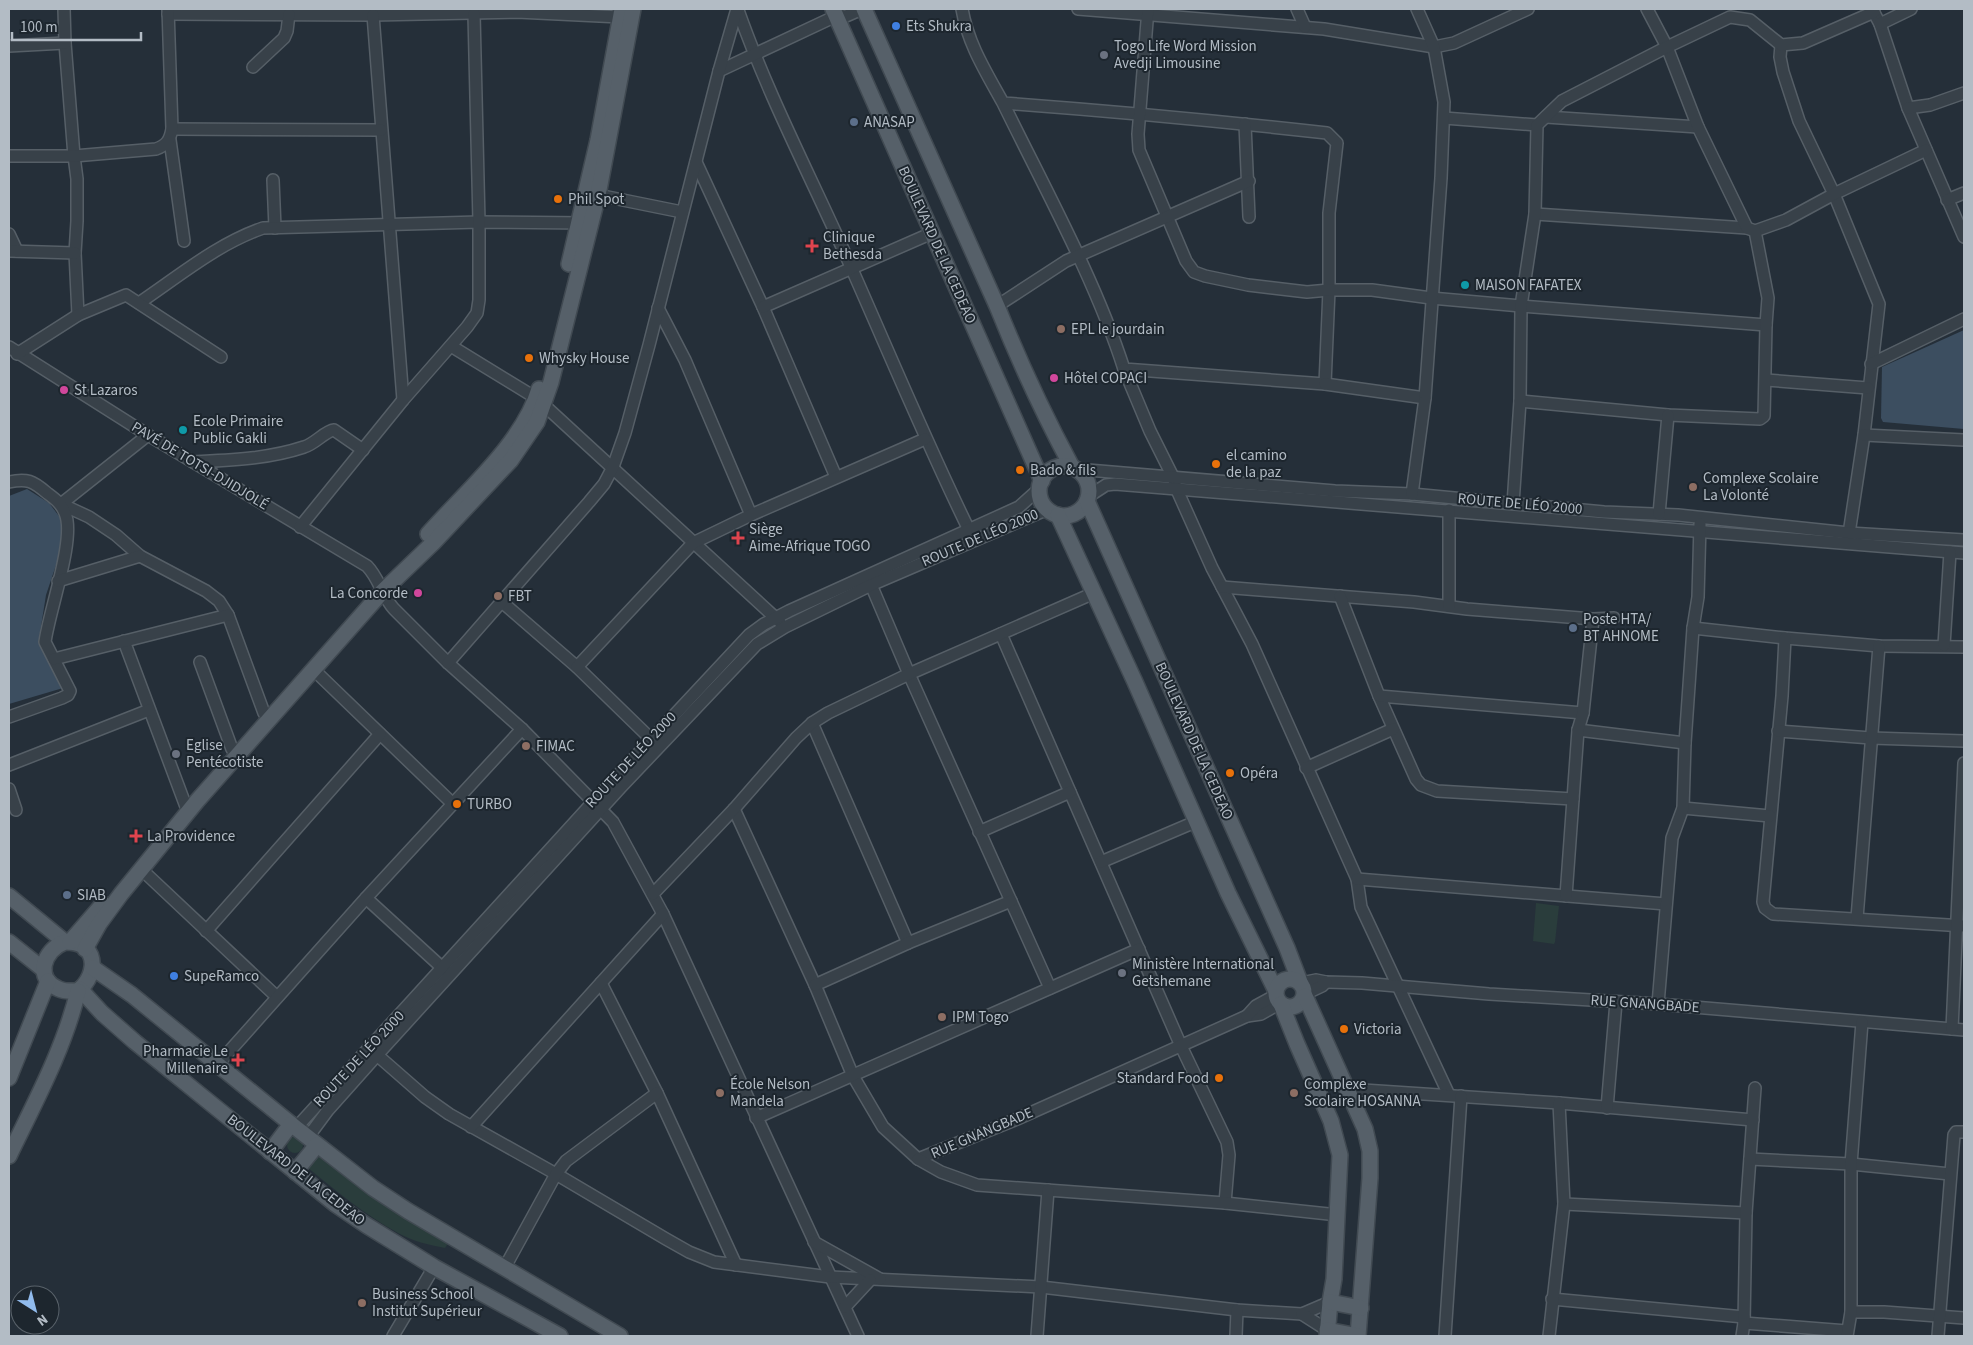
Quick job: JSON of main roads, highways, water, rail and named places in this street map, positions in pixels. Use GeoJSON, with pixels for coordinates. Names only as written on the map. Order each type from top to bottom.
{"type":"FeatureCollection","features":[{"type":"Feature","properties":{"kind":"main road"},"geometry":{"type":"LineString","coordinates":[[585,223],[598,195],[633,9]]}},
{"type":"Feature","properties":{"kind":"main road","name":"BOULEVARD DE LA CEDEAO"},"geometry":{"type":"LineString","coordinates":[[863,9],[1047,421],[1074,468]]}},
{"type":"Feature","properties":{"kind":"main road"},"geometry":{"type":"LineString","coordinates":[[85,949],[100,924],[141,868],[232,749],[506,448],[540,402],[585,223],[621,13]]}},
{"type":"Feature","properties":{"kind":"main road","name":"BOULEVARD DE LA CEDEAO"},"geometry":{"type":"LineString","coordinates":[[835,13],[1041,485]]}},
{"type":"Feature","properties":{"kind":"main road"},"geometry":{"type":"LineString","coordinates":[[1065,466],[1074,468],[1087,480],[1088,498],[1075,513],[1067,516],[1053,512],[1043,504],[1041,485],[1051,470],[1065,466]]}},
{"type":"Feature","properties":{"kind":"main road","name":"BOULEVARD DE LA CEDEAO"},"geometry":{"type":"LineString","coordinates":[[1088,498],[1287,948],[1364,1129],[1370,1151],[1358,1336]]}},
{"type":"Feature","properties":{"kind":"main road","name":"BOULEVARD DE LA CEDEAO"},"geometry":{"type":"LineString","coordinates":[[1053,512],[1094,593],[1195,822],[1278,998],[1296,1044],[1331,1121],[1340,1155],[1334,1280],[1327,1333]]}},
{"type":"Feature","properties":{"kind":"main road"},"geometry":{"type":"LineString","coordinates":[[9,1078],[46,976],[46,955],[51,949],[67,942],[186,808],[314,670],[380,587]]}},
{"type":"Feature","properties":{"kind":"main road"},"geometry":{"type":"LineString","coordinates":[[9,896],[67,942],[85,949],[92,961],[93,968],[91,977],[79,990],[71,1021],[61,1046],[9,1156]]}},
{"type":"Feature","properties":{"kind":"main road"},"geometry":{"type":"LineString","coordinates":[[9,942],[59,989],[79,990]]}},
{"type":"Feature","properties":{"kind":"main road"},"geometry":{"type":"LineString","coordinates":[[93,968],[132,995],[303,1133],[390,1199],[620,1336]]}},
{"type":"Feature","properties":{"kind":"main road"},"geometry":{"type":"LineString","coordinates":[[1291,978],[1303,989],[1303,1000],[1295,1007],[1286,1007],[1278,998],[1281,982],[1285,979],[1291,978]]}},
{"type":"Feature","properties":{"kind":"main road","name":"BOULEVARD DE LA CEDEAO"},"geometry":{"type":"LineString","coordinates":[[79,990],[112,1022],[270,1152],[366,1225],[434,1267],[560,1336]]}},
{"type":"Feature","properties":{"kind":"main road"},"geometry":{"type":"LineString","coordinates":[[270,1152],[303,1133]]}},
{"type":"Feature","properties":{"kind":"main road"},"geometry":{"type":"LineString","coordinates":[[295,1172],[303,1133]]}},
{"type":"Feature","properties":{"kind":"main road"},"geometry":{"type":"LineString","coordinates":[[1330,1302],[1361,1308]]}},
{"type":"Feature","properties":{"kind":"main road"},"geometry":{"type":"LineString","coordinates":[[1327,1333],[1358,1336]]}},
{"type":"Feature","properties":{"kind":"water"},"geometry":{"type":"Polygon","coordinates":[[[1964,330],[1964,429],[1883,422],[1881,418],[1882,367],[1964,330]]]}},
{"type":"Feature","properties":{"kind":"water"},"geometry":{"type":"Polygon","coordinates":[[[27,489],[49,503],[62,520],[62,541],[46,595],[39,639],[63,681],[63,688],[9,704],[9,496],[27,489]]]}},
{"type":"Feature","properties":{"kind":"place","name":"Ets Shukra"},"geometry":{"type":"Point","coordinates":[896,26]}},
{"type":"Feature","properties":{"kind":"place","name":"Togo Life Word Mission Avedji Limousine"},"geometry":{"type":"Point","coordinates":[1104,55]}},
{"type":"Feature","properties":{"kind":"place","name":"ANASAP"},"geometry":{"type":"Point","coordinates":[854,122]}},
{"type":"Feature","properties":{"kind":"place","name":"Phil Spot"},"geometry":{"type":"Point","coordinates":[558,199]}},
{"type":"Feature","properties":{"kind":"place","name":"Clinique Bethesda"},"geometry":{"type":"Point","coordinates":[812,246]}},
{"type":"Feature","properties":{"kind":"place","name":"MAISON FAFATEX"},"geometry":{"type":"Point","coordinates":[1465,285]}},
{"type":"Feature","properties":{"kind":"place","name":"EPL le jourdain"},"geometry":{"type":"Point","coordinates":[1061,329]}},
{"type":"Feature","properties":{"kind":"place","name":"Whysky House"},"geometry":{"type":"Point","coordinates":[529,358]}},
{"type":"Feature","properties":{"kind":"place","name":"Hôtel COPACI"},"geometry":{"type":"Point","coordinates":[1054,378]}},
{"type":"Feature","properties":{"kind":"place","name":"St Lazaros"},"geometry":{"type":"Point","coordinates":[64,390]}},
{"type":"Feature","properties":{"kind":"place","name":"Ecole Primaire Public Gakli"},"geometry":{"type":"Point","coordinates":[183,430]}},
{"type":"Feature","properties":{"kind":"place","name":"el camino de la paz"},"geometry":{"type":"Point","coordinates":[1216,464]}},
{"type":"Feature","properties":{"kind":"place","name":"Bado & fils"},"geometry":{"type":"Point","coordinates":[1020,470]}},
{"type":"Feature","properties":{"kind":"place","name":"Complexe Scolaire La Volonté"},"geometry":{"type":"Point","coordinates":[1693,487]}},
{"type":"Feature","properties":{"kind":"place","name":"Siège Aime-Afrique TOGO"},"geometry":{"type":"Point","coordinates":[738,538]}},
{"type":"Feature","properties":{"kind":"place","name":"La Concorde"},"geometry":{"type":"Point","coordinates":[418,593]}},
{"type":"Feature","properties":{"kind":"place","name":"FBT"},"geometry":{"type":"Point","coordinates":[498,596]}},
{"type":"Feature","properties":{"kind":"place","name":"Poste HTA/ BT AHNOME"},"geometry":{"type":"Point","coordinates":[1573,628]}},
{"type":"Feature","properties":{"kind":"place","name":"FIMAC"},"geometry":{"type":"Point","coordinates":[526,746]}},
{"type":"Feature","properties":{"kind":"place","name":"Eglise Pentécotiste"},"geometry":{"type":"Point","coordinates":[176,754]}},
{"type":"Feature","properties":{"kind":"place","name":"Opéra"},"geometry":{"type":"Point","coordinates":[1230,773]}},
{"type":"Feature","properties":{"kind":"place","name":"TURBO"},"geometry":{"type":"Point","coordinates":[457,804]}},
{"type":"Feature","properties":{"kind":"place","name":"La Providence"},"geometry":{"type":"Point","coordinates":[136,836]}},
{"type":"Feature","properties":{"kind":"place","name":"SIAB"},"geometry":{"type":"Point","coordinates":[67,895]}},
{"type":"Feature","properties":{"kind":"place","name":"Ministère International Getshemane"},"geometry":{"type":"Point","coordinates":[1122,973]}},
{"type":"Feature","properties":{"kind":"place","name":"SupeRamco"},"geometry":{"type":"Point","coordinates":[174,976]}},
{"type":"Feature","properties":{"kind":"place","name":"IPM Togo"},"geometry":{"type":"Point","coordinates":[942,1017]}},
{"type":"Feature","properties":{"kind":"place","name":"Victoria"},"geometry":{"type":"Point","coordinates":[1344,1029]}},
{"type":"Feature","properties":{"kind":"place","name":"Pharmacie Le Millenaire"},"geometry":{"type":"Point","coordinates":[238,1060]}},
{"type":"Feature","properties":{"kind":"place","name":"Standard Food"},"geometry":{"type":"Point","coordinates":[1219,1078]}},
{"type":"Feature","properties":{"kind":"place","name":"École Nelson Mandela"},"geometry":{"type":"Point","coordinates":[720,1093]}},
{"type":"Feature","properties":{"kind":"place","name":"Complexe Scolaire HOSANNA"},"geometry":{"type":"Point","coordinates":[1294,1093]}},
{"type":"Feature","properties":{"kind":"place","name":"Business School Institut Supérieur"},"geometry":{"type":"Point","coordinates":[362,1303]}}]}
